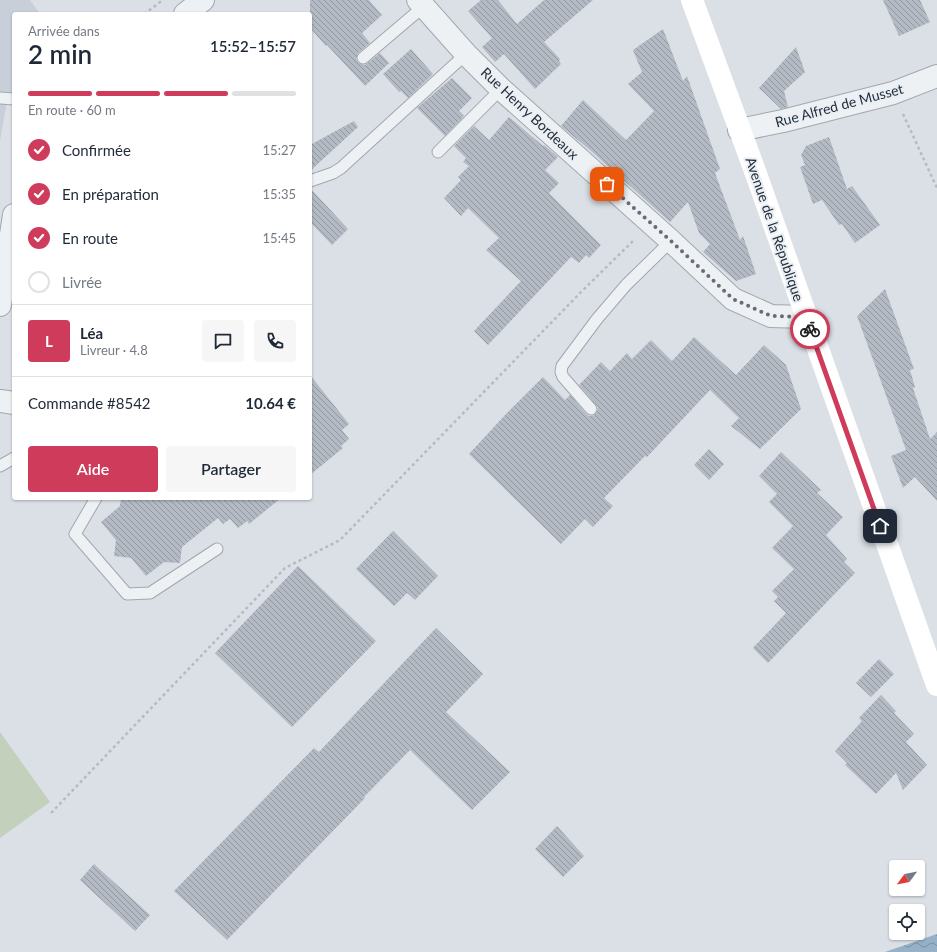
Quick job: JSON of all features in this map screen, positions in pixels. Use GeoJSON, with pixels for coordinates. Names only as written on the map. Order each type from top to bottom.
{"type":"FeatureCollection","features":[{"type":"Feature","properties":{"kind":"main road","name":"Avenue de la République"},"geometry":{"type":"LineString","coordinates":[[692,0],[937,685]]}},
{"type":"Feature","properties":{"kind":"street"},"geometry":{"type":"LineString","coordinates":[[188,12],[203,0]]}},
{"type":"Feature","properties":{"kind":"street","name":"Rue Henry Bordeaux"},"geometry":{"type":"LineString","coordinates":[[420,3],[466,54],[501,89],[671,241],[733,299],[771,316],[805,317]]}},
{"type":"Feature","properties":{"kind":"street","name":"Rue Alfred de Musset"},"geometry":{"type":"LineString","coordinates":[[739,130],[893,93],[937,76]]}},
{"type":"Feature","properties":{"kind":"street"},"geometry":{"type":"LineString","coordinates":[[0,305],[12,228]]}},
{"type":"Feature","properties":{"kind":"street"},"geometry":{"type":"LineString","coordinates":[[0,401],[12,403]]}},
{"type":"Feature","properties":{"kind":"lane"},"geometry":{"type":"LineString","coordinates":[[363,58],[420,3]]}},
{"type":"Feature","properties":{"kind":"lane"},"geometry":{"type":"LineString","coordinates":[[312,179],[333,173],[341,168],[466,54]]}},
{"type":"Feature","properties":{"kind":"lane"},"geometry":{"type":"LineString","coordinates":[[438,152],[501,89]]}},
{"type":"Feature","properties":{"kind":"lane"},"geometry":{"type":"LineString","coordinates":[[0,98],[12,99]]}},
{"type":"Feature","properties":{"kind":"lane"},"geometry":{"type":"LineString","coordinates":[[591,409],[563,377],[561,372],[562,366],[597,319],[617,296],[671,241]]}},
{"type":"Feature","properties":{"kind":"lane"},"geometry":{"type":"LineString","coordinates":[[0,410],[12,404]]}},
{"type":"Feature","properties":{"kind":"lane"},"geometry":{"type":"LineString","coordinates":[[0,466],[12,459]]}},
{"type":"Feature","properties":{"kind":"lane"},"geometry":{"type":"LineString","coordinates":[[95,500],[75,534],[127,594],[150,593],[217,549]]}},
{"type":"Feature","properties":{"kind":"path"},"geometry":{"type":"LineString","coordinates":[[147,12],[163,0]]}},
{"type":"Feature","properties":{"kind":"path"},"geometry":{"type":"LineString","coordinates":[[893,93],[937,188]]}},
{"type":"Feature","properties":{"kind":"path"},"geometry":{"type":"LineString","coordinates":[[51,813],[285,568],[340,540],[581,292],[651,224]]}},
{"type":"Feature","properties":{"kind":"shaded area"},"geometry":{"type":"Polygon","coordinates":[[[0,0],[30,0],[39,12],[12,12],[12,92],[8,95],[0,141],[0,0]]]}},
{"type":"Feature","properties":{"kind":"green space"},"geometry":{"type":"Polygon","coordinates":[[[0,732],[50,802],[0,838],[0,732]]]}},
{"type":"Feature","properties":{"kind":"water"},"geometry":{"type":"Polygon","coordinates":[[[937,934],[937,952],[885,952],[920,940],[925,940],[925,938],[937,934]]]}},
{"type":"Feature","properties":{"kind":"building"},"geometry":{"type":"Polygon","coordinates":[[[310,0],[369,0],[382,15],[362,33],[370,43],[358,53],[356,59],[358,63],[365,65],[380,53],[389,63],[365,86],[312,30],[312,12],[310,12],[310,0]]]}},
{"type":"Feature","properties":{"kind":"building"},"geometry":{"type":"Polygon","coordinates":[[[481,0],[498,0],[517,24],[544,0],[593,0],[544,42],[560,59],[559,61],[561,64],[535,89],[504,54],[495,62],[482,47],[492,38],[468,11],[481,0]]]}},
{"type":"Feature","properties":{"kind":"building"},"geometry":{"type":"Polygon","coordinates":[[[883,0],[920,0],[930,22],[899,36],[883,0]]]}},
{"type":"Feature","properties":{"kind":"building"},"geometry":{"type":"Polygon","coordinates":[[[663,29],[683,81],[687,76],[720,169],[715,173],[740,240],[743,236],[756,274],[736,281],[703,252],[710,244],[699,233],[688,202],[670,222],[561,126],[583,100],[626,140],[654,111],[628,84],[642,72],[633,50],[663,29]]]}},
{"type":"Feature","properties":{"kind":"building"},"geometry":{"type":"Polygon","coordinates":[[[796,47],[805,72],[784,91],[788,107],[781,109],[759,88],[796,47]]]}},
{"type":"Feature","properties":{"kind":"building"},"geometry":{"type":"Polygon","coordinates":[[[411,49],[433,74],[408,98],[401,91],[399,92],[383,74],[411,49]]]}},
{"type":"Feature","properties":{"kind":"building"},"geometry":{"type":"Polygon","coordinates":[[[452,78],[472,98],[459,111],[464,116],[445,136],[417,108],[452,78]]]}},
{"type":"Feature","properties":{"kind":"building"},"geometry":{"type":"Polygon","coordinates":[[[509,117],[558,157],[545,170],[559,183],[549,193],[601,245],[589,258],[586,255],[579,263],[571,257],[488,345],[474,331],[521,281],[486,250],[499,238],[468,208],[461,216],[444,198],[461,180],[458,177],[469,166],[463,162],[466,158],[454,146],[474,126],[489,140],[509,117]]]}},
{"type":"Feature","properties":{"kind":"building"},"geometry":{"type":"Polygon","coordinates":[[[354,121],[358,127],[312,169],[312,144],[354,121]]]}},
{"type":"Feature","properties":{"kind":"building"},"geometry":{"type":"Polygon","coordinates":[[[829,137],[847,189],[852,186],[880,225],[855,243],[842,224],[839,225],[822,200],[813,204],[800,167],[805,165],[801,155],[806,146],[829,137]]]}},
{"type":"Feature","properties":{"kind":"building"},"geometry":{"type":"Polygon","coordinates":[[[312,190],[348,229],[332,245],[312,224],[312,190]]]}},
{"type":"Feature","properties":{"kind":"building"},"geometry":{"type":"Polygon","coordinates":[[[885,289],[914,369],[910,370],[915,387],[913,388],[930,439],[937,432],[937,501],[915,477],[903,488],[891,456],[906,450],[857,316],[885,289]]]}},
{"type":"Feature","properties":{"kind":"building"},"geometry":{"type":"Polygon","coordinates":[[[694,337],[736,375],[764,345],[786,365],[801,409],[760,449],[731,426],[739,418],[710,390],[647,457],[645,456],[604,498],[613,506],[593,527],[585,519],[561,544],[469,454],[543,377],[565,400],[570,395],[586,414],[593,416],[597,412],[598,407],[579,385],[601,362],[610,371],[627,353],[632,359],[651,340],[672,361],[694,337]]]}},
{"type":"Feature","properties":{"kind":"building"},"geometry":{"type":"Polygon","coordinates":[[[312,378],[349,424],[342,430],[349,439],[341,446],[343,448],[312,473],[312,378]]]}},
{"type":"Feature","properties":{"kind":"building"},"geometry":{"type":"Polygon","coordinates":[[[709,449],[724,464],[709,480],[694,465],[709,449]]]}},
{"type":"Feature","properties":{"kind":"building"},"geometry":{"type":"Polygon","coordinates":[[[781,452],[821,490],[817,493],[843,517],[826,535],[847,559],[844,562],[855,573],[768,663],[753,648],[786,613],[774,601],[778,597],[772,591],[794,569],[772,548],[793,526],[769,502],[777,494],[759,476],[781,452]]]}},
{"type":"Feature","properties":{"kind":"building"},"geometry":{"type":"Polygon","coordinates":[[[121,500],[279,500],[249,524],[247,521],[238,528],[230,519],[223,524],[218,518],[182,547],[180,563],[164,562],[146,576],[131,558],[114,556],[116,540],[101,522],[120,506],[121,500]]]}},
{"type":"Feature","properties":{"kind":"building"},"geometry":{"type":"Polygon","coordinates":[[[393,531],[438,576],[415,600],[407,593],[394,606],[356,569],[393,531]]]}},
{"type":"Feature","properties":{"kind":"building"},"geometry":{"type":"Polygon","coordinates":[[[298,566],[376,641],[292,727],[215,653],[298,566]]]}},
{"type":"Feature","properties":{"kind":"building"},"geometry":{"type":"Polygon","coordinates":[[[436,628],[483,674],[446,712],[510,772],[472,810],[410,750],[227,940],[174,891],[314,748],[319,752],[436,628]]]}},
{"type":"Feature","properties":{"kind":"building"},"geometry":{"type":"Polygon","coordinates":[[[879,659],[894,674],[871,697],[856,683],[879,659]]]}},
{"type":"Feature","properties":{"kind":"building"},"geometry":{"type":"Polygon","coordinates":[[[881,695],[896,711],[894,713],[914,734],[906,742],[927,765],[903,790],[896,773],[876,794],[845,765],[847,763],[835,751],[862,721],[859,718],[881,695]]]}},
{"type":"Feature","properties":{"kind":"building"},"geometry":{"type":"Polygon","coordinates":[[[557,826],[584,856],[563,877],[535,849],[557,826]]]}},
{"type":"Feature","properties":{"kind":"building"},"geometry":{"type":"Polygon","coordinates":[[[94,864],[150,915],[135,931],[80,880],[94,864]]]}},
{"type":"Feature","properties":{"kind":"way so far"},"geometry":{"type":"LineString","coordinates":[[607,184],[733,299],[771,316],[805,317],[810,329]]}},
{"type":"Feature","properties":{"kind":"route"},"geometry":{"type":"LineString","coordinates":[[810,329],[880,526]]}}]}
